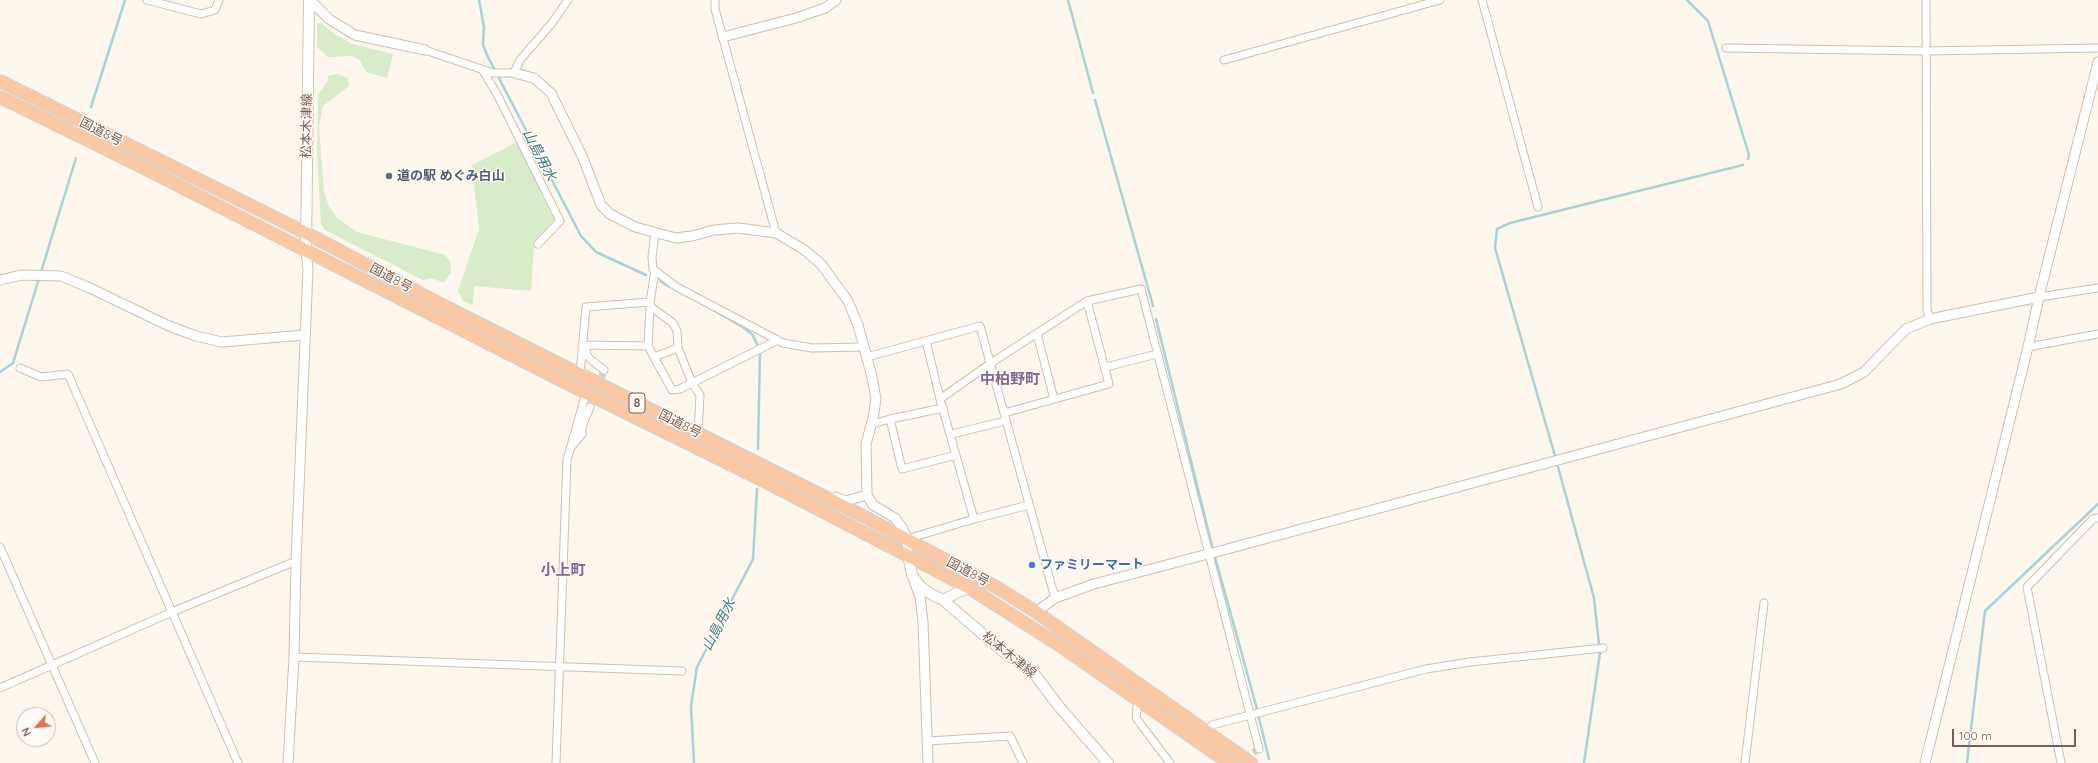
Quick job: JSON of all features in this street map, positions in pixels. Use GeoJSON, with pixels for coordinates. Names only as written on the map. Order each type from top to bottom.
{"type":"FeatureCollection","features":[{"type":"Feature","properties":{"kind":"highway","name":"国道8号"},"geometry":{"type":"LineString","coordinates":[[0,81],[306,233],[580,374],[907,539],[998,588],[1036,612],[1251,763]]}},
{"type":"Feature","properties":{"kind":"highway","name":"国道8号"},"geometry":{"type":"LineString","coordinates":[[0,97],[136,164],[586,394],[762,480],[908,554],[1013,614],[1138,698],[1229,763]]}},
{"type":"Feature","properties":{"kind":"main road","name":"松本木津線"},"geometry":{"type":"LineString","coordinates":[[306,251],[310,0]]}},
{"type":"Feature","properties":{"kind":"main road"},"geometry":{"type":"LineString","coordinates":[[908,554],[912,576]]}},
{"type":"Feature","properties":{"kind":"main road","name":"松本木津線"},"geometry":{"type":"LineString","coordinates":[[912,576],[929,593],[943,600],[1006,654],[1032,671],[1061,709],[1108,763]]}},
{"type":"Feature","properties":{"kind":"main road"},"geometry":{"type":"LineString","coordinates":[[943,600],[968,587]]}},
{"type":"Feature","properties":{"kind":"street"},"geometry":{"type":"LineString","coordinates":[[147,0],[201,14],[215,10],[219,0]]}},
{"type":"Feature","properties":{"kind":"street"},"geometry":{"type":"LineString","coordinates":[[310,0],[329,19],[355,35],[425,50],[497,73],[514,73],[534,78],[551,92],[583,158],[601,205],[610,214],[635,227],[676,238],[692,236],[714,230],[738,228],[776,233],[803,249],[820,264],[848,301],[858,325],[876,399],[872,424],[866,444],[866,495],[873,505],[895,518],[907,539],[908,554]]}},
{"type":"Feature","properties":{"kind":"street"},"geometry":{"type":"LineString","coordinates":[[514,73],[520,60],[552,23],[568,0]]}},
{"type":"Feature","properties":{"kind":"street"},"geometry":{"type":"LineString","coordinates":[[716,0],[715,9],[722,37],[776,233]]}},
{"type":"Feature","properties":{"kind":"street"},"geometry":{"type":"LineString","coordinates":[[722,37],[796,18],[825,8],[836,0]]}},
{"type":"Feature","properties":{"kind":"street"},"geometry":{"type":"LineString","coordinates":[[1224,60],[1440,0]]}},
{"type":"Feature","properties":{"kind":"street"},"geometry":{"type":"LineString","coordinates":[[1482,0],[1538,207]]}},
{"type":"Feature","properties":{"kind":"street"},"geometry":{"type":"LineString","coordinates":[[1926,0],[1925,51],[1928,310],[1930,318]]}},
{"type":"Feature","properties":{"kind":"street"},"geometry":{"type":"LineString","coordinates":[[1726,48],[1925,51],[2098,48]]}},
{"type":"Feature","properties":{"kind":"street"},"geometry":{"type":"LineString","coordinates":[[1925,763],[2098,62]]}},
{"type":"Feature","properties":{"kind":"street"},"geometry":{"type":"LineString","coordinates":[[482,69],[498,96],[560,220],[538,244]]}},
{"type":"Feature","properties":{"kind":"street"},"geometry":{"type":"LineString","coordinates":[[655,233],[652,257],[655,271],[650,304],[648,346],[672,390],[680,389],[778,340]]}},
{"type":"Feature","properties":{"kind":"street"},"geometry":{"type":"LineString","coordinates":[[288,763],[294,657],[304,336],[308,269],[306,251]]}},
{"type":"Feature","properties":{"kind":"street"},"geometry":{"type":"LineString","coordinates":[[655,271],[675,286],[783,343],[812,348],[864,347]]}},
{"type":"Feature","properties":{"kind":"street"},"geometry":{"type":"LineString","coordinates":[[0,280],[31,276],[61,276],[90,288],[169,326],[196,336],[222,342],[304,336]]}},
{"type":"Feature","properties":{"kind":"street"},"geometry":{"type":"LineString","coordinates":[[1036,612],[1054,598],[1094,584],[1840,384],[1864,372],[1906,329],[1930,318],[2039,297],[2098,288]]}},
{"type":"Feature","properties":{"kind":"street"},"geometry":{"type":"LineString","coordinates":[[940,398],[1087,301],[1141,289],[1157,354],[1212,553],[1259,749]]}},
{"type":"Feature","properties":{"kind":"street"},"geometry":{"type":"LineString","coordinates":[[1004,413],[1109,384],[1106,367],[1087,301]]}},
{"type":"Feature","properties":{"kind":"street"},"geometry":{"type":"LineString","coordinates":[[604,370],[590,360],[586,354],[586,307],[650,304],[673,323],[678,331],[678,348],[692,383],[700,395],[698,433]]}},
{"type":"Feature","properties":{"kind":"street"},"geometry":{"type":"LineString","coordinates":[[867,357],[980,326],[1054,598]]}},
{"type":"Feature","properties":{"kind":"street"},"geometry":{"type":"LineString","coordinates":[[1037,334],[1054,399]]}},
{"type":"Feature","properties":{"kind":"street"},"geometry":{"type":"LineString","coordinates":[[2028,347],[2098,334]]}},
{"type":"Feature","properties":{"kind":"street"},"geometry":{"type":"LineString","coordinates":[[926,341],[940,398],[952,434],[956,455],[974,519]]}},
{"type":"Feature","properties":{"kind":"street"},"geometry":{"type":"LineString","coordinates":[[580,374],[585,346]]}},
{"type":"Feature","properties":{"kind":"street"},"geometry":{"type":"LineString","coordinates":[[585,346],[648,346]]}},
{"type":"Feature","properties":{"kind":"street"},"geometry":{"type":"LineString","coordinates":[[654,357],[678,348]]}},
{"type":"Feature","properties":{"kind":"street"},"geometry":{"type":"LineString","coordinates":[[1106,367],[1157,354]]}},
{"type":"Feature","properties":{"kind":"street"},"geometry":{"type":"LineString","coordinates":[[20,368],[41,377],[68,374],[238,763]]}},
{"type":"Feature","properties":{"kind":"street"},"geometry":{"type":"LineString","coordinates":[[556,763],[567,460],[586,394]]}},
{"type":"Feature","properties":{"kind":"street"},"geometry":{"type":"LineString","coordinates":[[570,448],[582,434],[582,427],[590,407]]}},
{"type":"Feature","properties":{"kind":"street"},"geometry":{"type":"LineString","coordinates":[[872,424],[943,408]]}},
{"type":"Feature","properties":{"kind":"street"},"geometry":{"type":"LineString","coordinates":[[890,419],[902,469],[956,455]]}},
{"type":"Feature","properties":{"kind":"street"},"geometry":{"type":"LineString","coordinates":[[952,434],[1005,421]]}},
{"type":"Feature","properties":{"kind":"street"},"geometry":{"type":"LineString","coordinates":[[776,472],[796,477],[846,501],[866,495]]}},
{"type":"Feature","properties":{"kind":"street"},"geometry":{"type":"LineString","coordinates":[[907,539],[974,519],[1029,505]]}},
{"type":"Feature","properties":{"kind":"street"},"geometry":{"type":"LineString","coordinates":[[2061,763],[2028,587],[2093,519],[2098,518]]}},
{"type":"Feature","properties":{"kind":"street"},"geometry":{"type":"LineString","coordinates":[[0,547],[95,763]]}},
{"type":"Feature","properties":{"kind":"street"},"geometry":{"type":"LineString","coordinates":[[0,688],[172,612],[296,561]]}},
{"type":"Feature","properties":{"kind":"street"},"geometry":{"type":"LineString","coordinates":[[912,576],[920,597],[928,763]]}},
{"type":"Feature","properties":{"kind":"street"},"geometry":{"type":"LineString","coordinates":[[1745,763],[1764,603]]}},
{"type":"Feature","properties":{"kind":"street"},"geometry":{"type":"LineString","coordinates":[[1207,732],[1212,725],[1426,669],[1470,662],[1600,649]]}},
{"type":"Feature","properties":{"kind":"street"},"geometry":{"type":"LineString","coordinates":[[294,657],[682,671]]}},
{"type":"Feature","properties":{"kind":"street"},"geometry":{"type":"LineString","coordinates":[[1138,698],[1136,718],[1170,763]]}},
{"type":"Feature","properties":{"kind":"street"},"geometry":{"type":"LineString","coordinates":[[928,741],[1010,736],[1023,763]]}},
{"type":"Feature","properties":{"kind":"green space"},"geometry":{"type":"Polygon","coordinates":[[[321,23],[335,34],[352,44],[393,54],[387,78],[366,72],[360,60],[352,56],[328,57],[317,47],[317,24],[321,23]]]}},
{"type":"Feature","properties":{"kind":"green space"},"geometry":{"type":"Polygon","coordinates":[[[337,74],[348,78],[349,86],[323,106],[319,126],[324,192],[329,206],[337,218],[357,232],[445,255],[450,262],[451,272],[444,283],[432,278],[423,280],[325,230],[321,225],[317,154],[318,95],[328,80],[328,76],[337,74]]]}},
{"type":"Feature","properties":{"kind":"green space"},"geometry":{"type":"Polygon","coordinates":[[[517,142],[556,217],[555,222],[538,238],[534,245],[531,291],[474,286],[473,305],[463,301],[458,291],[479,229],[472,165],[517,142]]]}},
{"type":"Feature","properties":{"kind":"waterway"},"geometry":{"type":"LineString","coordinates":[[91,107],[125,0]]}},
{"type":"Feature","properties":{"kind":"waterway","name":"山島用水"},"geometry":{"type":"LineString","coordinates":[[479,0],[484,27],[483,45],[488,57],[581,236],[596,252],[646,275]]}},
{"type":"Feature","properties":{"kind":"waterway"},"geometry":{"type":"LineString","coordinates":[[1068,0],[1093,93]]}},
{"type":"Feature","properties":{"kind":"waterway"},"geometry":{"type":"LineString","coordinates":[[1687,0],[1708,21],[1749,155],[1748,159]]}},
{"type":"Feature","properties":{"kind":"waterway"},"geometry":{"type":"LineString","coordinates":[[1095,100],[1153,306]]}},
{"type":"Feature","properties":{"kind":"waterway"},"geometry":{"type":"LineString","coordinates":[[0,372],[13,363],[76,158]]}},
{"type":"Feature","properties":{"kind":"waterway"},"geometry":{"type":"LineString","coordinates":[[1555,456],[1495,248],[1497,229],[1510,223],[1743,165]]}},
{"type":"Feature","properties":{"kind":"waterway","name":"山島用水"},"geometry":{"type":"LineString","coordinates":[[660,281],[670,287]]}},
{"type":"Feature","properties":{"kind":"waterway","name":"山島用水"},"geometry":{"type":"LineString","coordinates":[[706,306],[752,334],[757,344]]}},
{"type":"Feature","properties":{"kind":"waterway"},"geometry":{"type":"LineString","coordinates":[[1156,319],[1212,546],[1257,709]]}},
{"type":"Feature","properties":{"kind":"waterway","name":"山島用水"},"geometry":{"type":"LineString","coordinates":[[758,449],[760,353]]}},
{"type":"Feature","properties":{"kind":"waterway"},"geometry":{"type":"LineString","coordinates":[[1558,467],[1594,598],[1600,653],[1584,763]]}},
{"type":"Feature","properties":{"kind":"waterway","name":"山島用水"},"geometry":{"type":"LineString","coordinates":[[694,763],[691,706],[697,667],[753,559],[757,489]]}},
{"type":"Feature","properties":{"kind":"waterway"},"geometry":{"type":"LineString","coordinates":[[1967,763],[1985,611],[2098,504]]}},
{"type":"Feature","properties":{"kind":"waterway"},"geometry":{"type":"LineString","coordinates":[[1259,718],[1269,759]]}},
{"type":"Feature","properties":{"kind":"tunnel"},"geometry":{"type":"LineString","coordinates":[[593,400],[604,370]]}},
{"type":"Feature","properties":{"kind":"tunnel"},"geometry":{"type":"LineString","coordinates":[[1235,763],[1259,749]]}},
{"type":"Feature","properties":{"kind":"place","name":"道の駅 めぐみ白山"},"geometry":{"type":"Point","coordinates":[389,176]}},
{"type":"Feature","properties":{"kind":"place","name":"ファミリーマート"},"geometry":{"type":"Point","coordinates":[1032,565]}},
{"type":"Feature","properties":{"kind":"district","name":"中柏野町"},"geometry":{"type":"Point","coordinates":[1010,379]}},
{"type":"Feature","properties":{"kind":"district","name":"小上町"},"geometry":{"type":"Point","coordinates":[563,570]}}]}
